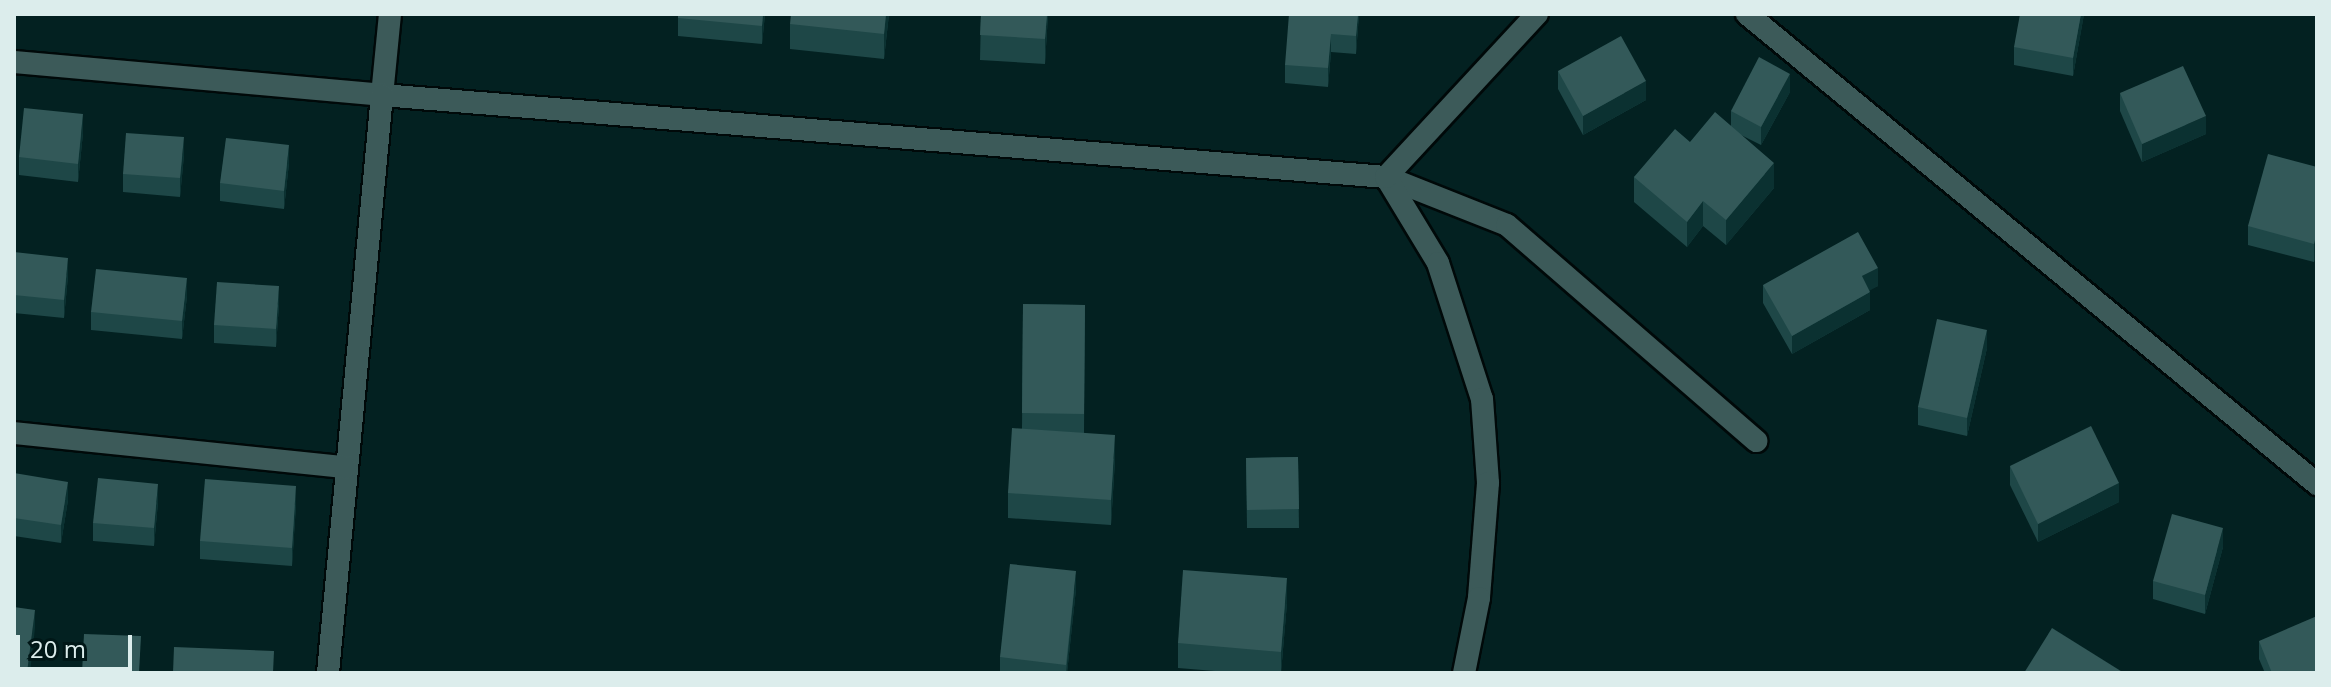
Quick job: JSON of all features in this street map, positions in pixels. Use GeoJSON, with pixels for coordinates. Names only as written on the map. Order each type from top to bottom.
{"type":"FeatureCollection","features":[{"type":"Feature","properties":{"kind":"street"},"geometry":{"type":"LineString","coordinates":[[328,673],[390,14]]}},
{"type":"Feature","properties":{"kind":"street"},"geometry":{"type":"LineString","coordinates":[[1386,177],[1537,14]]}},
{"type":"Feature","properties":{"kind":"street"},"geometry":{"type":"LineString","coordinates":[[1747,14],[2317,484]]}},
{"type":"Feature","properties":{"kind":"street"},"geometry":{"type":"LineString","coordinates":[[14,62],[1386,177],[1507,225],[1756,441]]}},
{"type":"Feature","properties":{"kind":"street"},"geometry":{"type":"LineString","coordinates":[[1386,177],[1438,263],[1482,399],[1488,483],[1479,598],[1464,673]]}},
{"type":"Feature","properties":{"kind":"street"},"geometry":{"type":"LineString","coordinates":[[14,433],[345,467]]}},
{"type":"Feature","properties":{"kind":"building"},"geometry":{"type":"Polygon","coordinates":[[[678,14],[763,14],[762,26],[678,18],[678,14]]]}},
{"type":"Feature","properties":{"kind":"building"},"geometry":{"type":"Polygon","coordinates":[[[791,14],[886,14],[884,34],[790,24],[791,14]]]}},
{"type":"Feature","properties":{"kind":"building"},"geometry":{"type":"Polygon","coordinates":[[[981,14],[1047,14],[1045,39],[980,35],[981,14]]]}},
{"type":"Feature","properties":{"kind":"building"},"geometry":{"type":"Polygon","coordinates":[[[1289,14],[1358,14],[1356,36],[1331,34],[1328,68],[1285,65],[1289,14]]]}},
{"type":"Feature","properties":{"kind":"building"},"geometry":{"type":"Polygon","coordinates":[[[2020,14],[2081,14],[2073,58],[2014,47],[2020,14]]]}},
{"type":"Feature","properties":{"kind":"building"},"geometry":{"type":"Polygon","coordinates":[[[1621,36],[1646,81],[1583,116],[1558,71],[1621,36]]]}},
{"type":"Feature","properties":{"kind":"building"},"geometry":{"type":"Polygon","coordinates":[[[1759,57],[1790,74],[1761,127],[1731,111],[1759,57]]]}},
{"type":"Feature","properties":{"kind":"building"},"geometry":{"type":"Polygon","coordinates":[[[2183,66],[2206,116],[2142,144],[2120,93],[2183,66]]]}},
{"type":"Feature","properties":{"kind":"building"},"geometry":{"type":"Polygon","coordinates":[[[24,108],[83,114],[78,164],[19,157],[24,108]]]}},
{"type":"Feature","properties":{"kind":"building"},"geometry":{"type":"Polygon","coordinates":[[[1715,112],[1774,163],[1726,220],[1703,201],[1687,222],[1634,177],[1675,129],[1690,142],[1715,112]]]}},
{"type":"Feature","properties":{"kind":"building"},"geometry":{"type":"Polygon","coordinates":[[[126,133],[184,137],[180,178],[123,174],[126,133]]]}},
{"type":"Feature","properties":{"kind":"building"},"geometry":{"type":"Polygon","coordinates":[[[226,138],[289,145],[284,191],[220,183],[226,138]]]}},
{"type":"Feature","properties":{"kind":"building"},"geometry":{"type":"Polygon","coordinates":[[[2268,154],[2317,167],[2317,231],[2314,244],[2248,226],[2268,154]]]}},
{"type":"Feature","properties":{"kind":"building"},"geometry":{"type":"Polygon","coordinates":[[[1858,232],[1878,268],[1862,276],[1870,292],[1792,336],[1763,285],[1858,232]]]}},
{"type":"Feature","properties":{"kind":"building"},"geometry":{"type":"Polygon","coordinates":[[[14,252],[68,258],[64,300],[14,295],[14,252]]]}},
{"type":"Feature","properties":{"kind":"building"},"geometry":{"type":"Polygon","coordinates":[[[96,269],[187,278],[182,321],[91,312],[96,269]]]}},
{"type":"Feature","properties":{"kind":"building"},"geometry":{"type":"Polygon","coordinates":[[[217,282],[279,286],[276,329],[214,325],[217,282]]]}},
{"type":"Feature","properties":{"kind":"building"},"geometry":{"type":"Polygon","coordinates":[[[1023,304],[1085,305],[1084,414],[1022,413],[1023,304]]]}},
{"type":"Feature","properties":{"kind":"building"},"geometry":{"type":"Polygon","coordinates":[[[1937,319],[1987,330],[1967,418],[1918,407],[1937,319]]]}},
{"type":"Feature","properties":{"kind":"building"},"geometry":{"type":"Polygon","coordinates":[[[2091,426],[2119,483],[2038,524],[2010,466],[2091,426]]]}},
{"type":"Feature","properties":{"kind":"building"},"geometry":{"type":"Polygon","coordinates":[[[1012,428],[1115,435],[1111,500],[1008,493],[1012,428]]]}},
{"type":"Feature","properties":{"kind":"building"},"geometry":{"type":"Polygon","coordinates":[[[1298,457],[1299,509],[1247,510],[1246,458],[1298,457]]]}},
{"type":"Feature","properties":{"kind":"building"},"geometry":{"type":"Polygon","coordinates":[[[14,473],[68,482],[61,525],[14,518],[14,473]]]}},
{"type":"Feature","properties":{"kind":"building"},"geometry":{"type":"Polygon","coordinates":[[[98,478],[158,484],[154,528],[93,523],[98,478]]]}},
{"type":"Feature","properties":{"kind":"building"},"geometry":{"type":"Polygon","coordinates":[[[205,479],[296,486],[292,548],[200,541],[205,479]]]}},
{"type":"Feature","properties":{"kind":"building"},"geometry":{"type":"Polygon","coordinates":[[[2172,514],[2223,528],[2205,595],[2153,581],[2172,514]]]}},
{"type":"Feature","properties":{"kind":"building"},"geometry":{"type":"Polygon","coordinates":[[[1010,564],[1076,571],[1066,665],[1000,657],[1010,564]]]}},
{"type":"Feature","properties":{"kind":"building"},"geometry":{"type":"Polygon","coordinates":[[[1183,570],[1287,578],[1281,652],[1178,643],[1183,570]]]}},
{"type":"Feature","properties":{"kind":"building"},"geometry":{"type":"Polygon","coordinates":[[[14,607],[35,610],[27,673],[14,673],[14,607]]]}},
{"type":"Feature","properties":{"kind":"building"},"geometry":{"type":"Polygon","coordinates":[[[2317,616],[2317,672],[2272,673],[2259,641],[2317,616]]]}},
{"type":"Feature","properties":{"kind":"building"},"geometry":{"type":"Polygon","coordinates":[[[2052,628],[2124,673],[2024,673],[2052,628]]]}},
{"type":"Feature","properties":{"kind":"building"},"geometry":{"type":"Polygon","coordinates":[[[84,634],[141,636],[139,673],[82,673],[84,634]]]}},
{"type":"Feature","properties":{"kind":"building"},"geometry":{"type":"Polygon","coordinates":[[[174,647],[274,651],[273,673],[173,673],[174,647]]]}}]}
